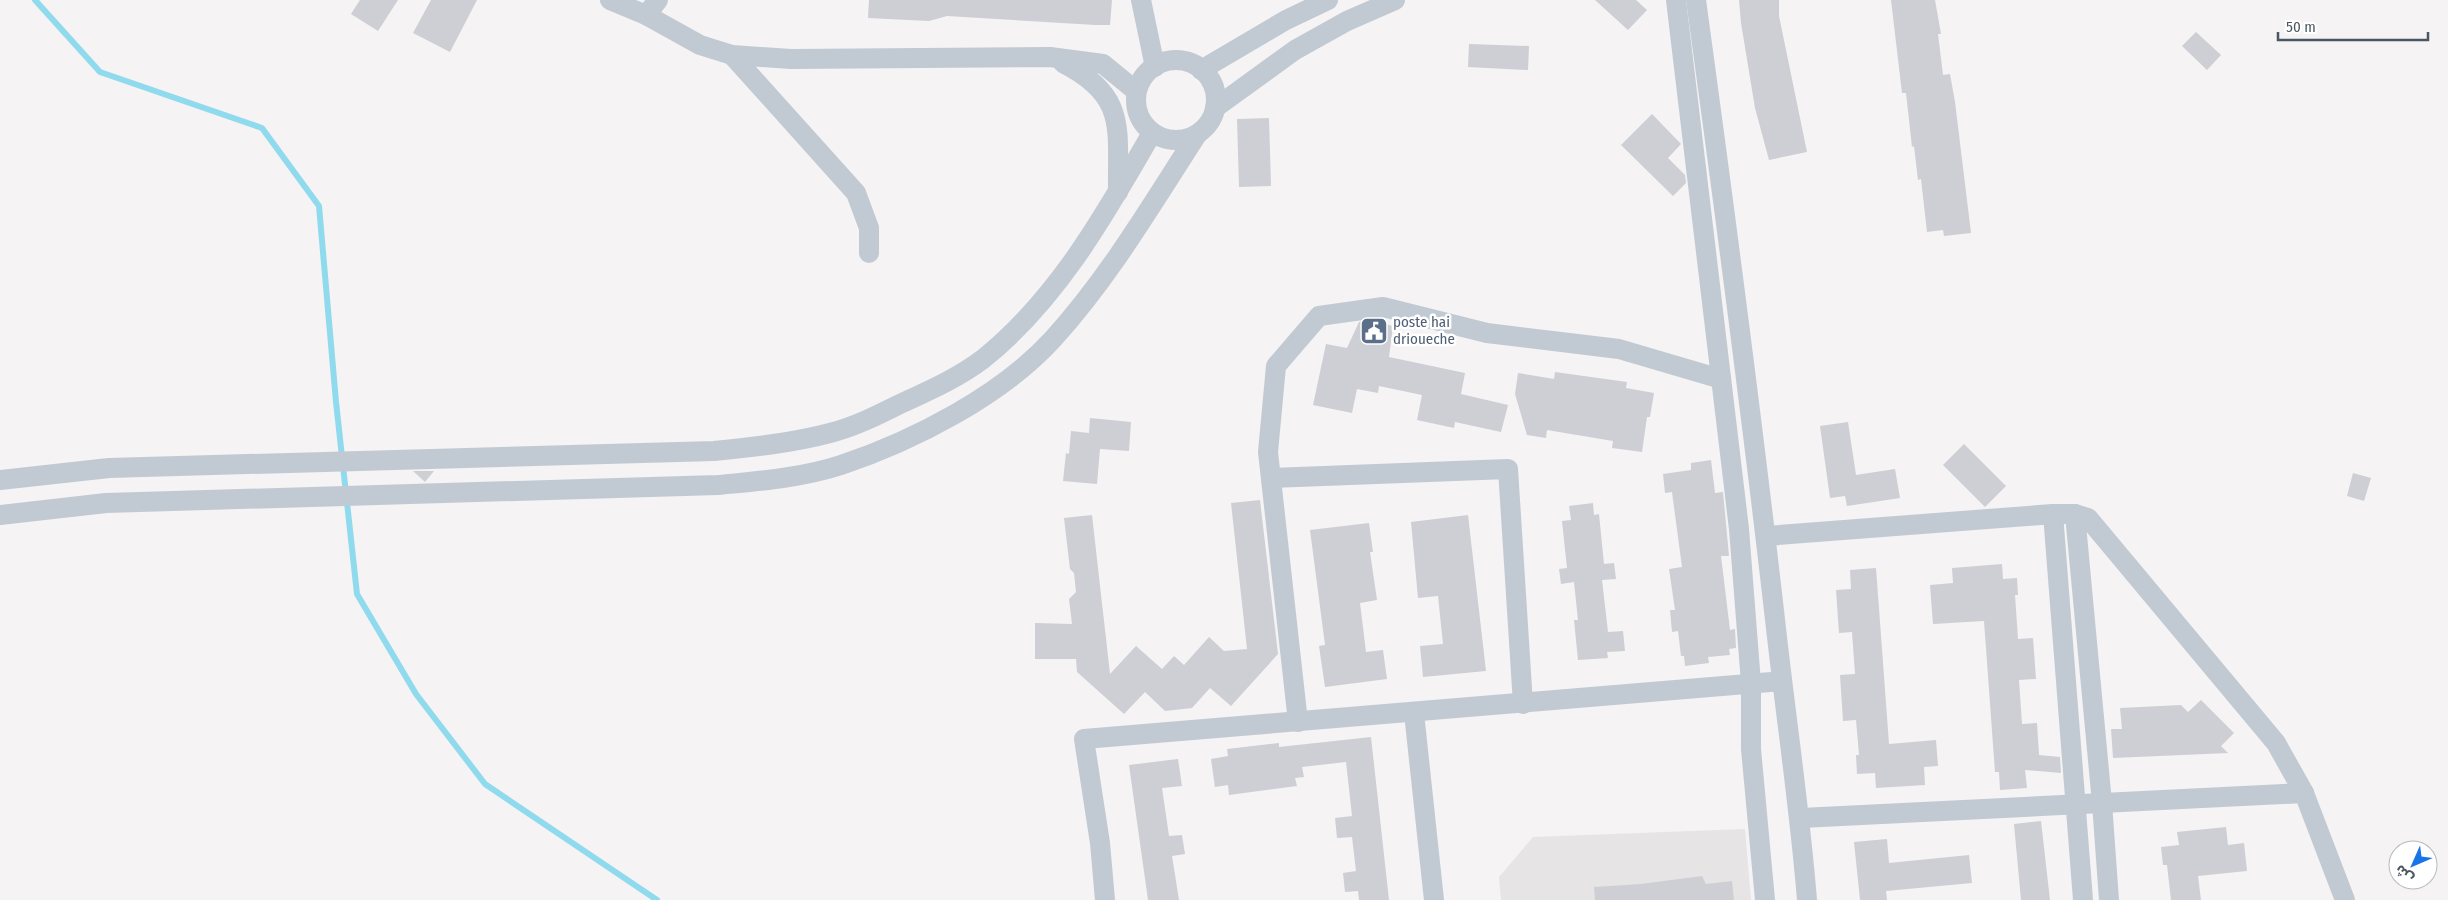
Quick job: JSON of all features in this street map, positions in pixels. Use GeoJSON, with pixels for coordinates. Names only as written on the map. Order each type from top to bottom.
{"type":"FeatureCollection","features":[{"type":"Feature","properties":{"kind":"street"},"geometry":{"type":"LineString","coordinates":[[610,0],[652,7],[664,24],[700,45],[732,55],[791,59],[1050,57],[1103,64],[1136,91]]}},
{"type":"Feature","properties":{"kind":"street"},"geometry":{"type":"LineString","coordinates":[[1141,0],[1155,67]]}},
{"type":"Feature","properties":{"kind":"street"},"geometry":{"type":"LineString","coordinates":[[1201,70],[1286,20],[1328,0]]}},
{"type":"Feature","properties":{"kind":"street"},"geometry":{"type":"LineString","coordinates":[[1215,108],[1295,50],[1347,21],[1395,0]]}},
{"type":"Feature","properties":{"kind":"street"},"geometry":{"type":"LineString","coordinates":[[1676,0],[1739,529],[1751,684],[1751,749],[1765,900]]}},
{"type":"Feature","properties":{"kind":"street"},"geometry":{"type":"LineString","coordinates":[[1696,0],[1746,361],[1782,681],[1801,818],[1807,900]]}},
{"type":"Feature","properties":{"kind":"street"},"geometry":{"type":"LineString","coordinates":[[732,55],[856,193],[869,228],[869,253]]}},
{"type":"Feature","properties":{"kind":"street"},"geometry":{"type":"LineString","coordinates":[[1050,57],[1083,73],[1098,85],[1109,100],[1117,133],[1118,192]]}},
{"type":"Feature","properties":{"kind":"street"},"geometry":{"type":"LineString","coordinates":[[0,515],[106,503],[718,485],[800,475],[840,465],[955,415],[1010,376],[1051,340],[1091,294],[1196,136],[1206,127],[1213,116],[1215,108],[1214,89],[1208,77],[1201,70],[1187,62],[1174,60],[1155,67],[1142,79],[1136,91],[1135,104],[1139,117],[1152,133],[1170,140],[1183,140],[1196,136]]}},
{"type":"Feature","properties":{"kind":"street"},"geometry":{"type":"LineString","coordinates":[[0,480],[109,468],[714,452],[793,441],[832,433],[872,417],[936,387],[982,359],[1012,332],[1080,251],[1118,192],[1152,133]]}},
{"type":"Feature","properties":{"kind":"street"},"geometry":{"type":"LineString","coordinates":[[1298,722],[1268,452],[1276,366],[1319,316],[1383,307],[1487,333],[1619,349],[1721,379]]}},
{"type":"Feature","properties":{"kind":"street"},"geometry":{"type":"LineString","coordinates":[[1271,478],[1508,469],[1523,704]]}},
{"type":"Feature","properties":{"kind":"street"},"geometry":{"type":"LineString","coordinates":[[1766,536],[2053,514],[2075,514],[2088,518],[2276,743],[2304,793],[2345,900]]}},
{"type":"Feature","properties":{"kind":"street"},"geometry":{"type":"LineString","coordinates":[[2053,514],[2083,900]]}},
{"type":"Feature","properties":{"kind":"street"},"geometry":{"type":"LineString","coordinates":[[2075,514],[2102,803],[2109,900]]}},
{"type":"Feature","properties":{"kind":"street"},"geometry":{"type":"LineString","coordinates":[[1105,900],[1100,842],[1084,739],[1782,681]]}},
{"type":"Feature","properties":{"kind":"street"},"geometry":{"type":"LineString","coordinates":[[1414,713],[1434,900]]}},
{"type":"Feature","properties":{"kind":"street"},"geometry":{"type":"LineString","coordinates":[[1801,818],[2304,793]]}},
{"type":"Feature","properties":{"kind":"shaded area"},"geometry":{"type":"Polygon","coordinates":[[[1745,829],[1751,900],[1501,900],[1499,877],[1533,837],[1745,829]]]}},
{"type":"Feature","properties":{"kind":"building"},"geometry":{"type":"Polygon","coordinates":[[[360,0],[398,0],[378,31],[351,14],[360,0]]]}},
{"type":"Feature","properties":{"kind":"building"},"geometry":{"type":"Polygon","coordinates":[[[431,0],[477,0],[450,52],[413,33],[431,0]]]}},
{"type":"Feature","properties":{"kind":"building"},"geometry":{"type":"Polygon","coordinates":[[[869,0],[1112,0],[1110,25],[1095,25],[947,16],[929,21],[868,18],[869,0]]]}},
{"type":"Feature","properties":{"kind":"building"},"geometry":{"type":"Polygon","coordinates":[[[1595,0],[1636,0],[1647,10],[1628,30],[1595,0]]]}},
{"type":"Feature","properties":{"kind":"building"},"geometry":{"type":"Polygon","coordinates":[[[1739,0],[1779,0],[1779,16],[1807,152],[1769,160],[1755,108],[1739,0]]]}},
{"type":"Feature","properties":{"kind":"building"},"geometry":{"type":"Polygon","coordinates":[[[1891,0],[1935,0],[1941,34],[1938,34],[1943,75],[1950,74],[1955,102],[1971,233],[1944,236],[1943,230],[1927,232],[1921,179],[1918,180],[1914,146],[1912,147],[1906,93],[1902,93],[1891,0]]]}},
{"type":"Feature","properties":{"kind":"building"},"geometry":{"type":"Polygon","coordinates":[[[2196,32],[2221,55],[2207,70],[2182,46],[2196,32]]]}},
{"type":"Feature","properties":{"kind":"building"},"geometry":{"type":"Polygon","coordinates":[[[1469,44],[1529,46],[1528,70],[1468,67],[1469,44]]]}},
{"type":"Feature","properties":{"kind":"building"},"geometry":{"type":"Polygon","coordinates":[[[1652,114],[1681,144],[1668,158],[1685,175],[1686,183],[1673,196],[1621,145],[1652,114]]]}},
{"type":"Feature","properties":{"kind":"building"},"geometry":{"type":"Polygon","coordinates":[[[1269,118],[1271,186],[1239,187],[1237,119],[1269,118]]]}},
{"type":"Feature","properties":{"kind":"building"},"geometry":{"type":"Polygon","coordinates":[[[1372,321],[1393,326],[1389,357],[1465,373],[1461,394],[1508,405],[1501,432],[1455,422],[1454,428],[1417,420],[1422,395],[1379,386],[1378,393],[1357,389],[1352,413],[1313,405],[1326,344],[1347,348],[1359,322],[1372,321]]]}},
{"type":"Feature","properties":{"kind":"building"},"geometry":{"type":"Polygon","coordinates":[[[1555,372],[1627,382],[1626,388],[1654,393],[1650,417],[1647,417],[1642,452],[1612,448],[1613,441],[1547,430],[1546,438],[1527,435],[1515,394],[1518,373],[1554,379],[1555,372]]]}},
{"type":"Feature","properties":{"kind":"building"},"geometry":{"type":"Polygon","coordinates":[[[1090,418],[1131,422],[1129,451],[1100,449],[1097,484],[1063,481],[1066,453],[1069,454],[1071,431],[1089,433],[1090,418]]]}},
{"type":"Feature","properties":{"kind":"building"},"geometry":{"type":"Polygon","coordinates":[[[1848,422],[1856,475],[1895,469],[1900,498],[1847,506],[1845,496],[1830,498],[1820,426],[1848,422]]]}},
{"type":"Feature","properties":{"kind":"building"},"geometry":{"type":"Polygon","coordinates":[[[1964,444],[2006,486],[1985,507],[1943,465],[1964,444]]]}},
{"type":"Feature","properties":{"kind":"building"},"geometry":{"type":"Polygon","coordinates":[[[1711,460],[1715,493],[1723,492],[1729,556],[1721,556],[1730,630],[1735,629],[1736,648],[1729,649],[1730,655],[1708,657],[1709,663],[1685,666],[1684,656],[1681,656],[1678,631],[1672,632],[1670,610],[1675,610],[1669,569],[1682,567],[1672,492],[1665,493],[1663,474],[1691,470],[1691,463],[1711,460]]]}},
{"type":"Feature","properties":{"kind":"building"},"geometry":{"type":"Polygon","coordinates":[[[413,471],[434,471],[425,482],[413,471]]]}},
{"type":"Feature","properties":{"kind":"building"},"geometry":{"type":"Polygon","coordinates":[[[2353,473],[2371,478],[2364,501],[2347,496],[2353,473]]]}},
{"type":"Feature","properties":{"kind":"building"},"geometry":{"type":"Polygon","coordinates":[[[1260,500],[1278,654],[1231,706],[1210,688],[1192,708],[1165,711],[1145,692],[1124,714],[1077,672],[1076,659],[1035,659],[1035,623],[1072,624],[1069,599],[1076,592],[1074,573],[1070,569],[1064,518],[1092,515],[1110,674],[1136,646],[1162,669],[1174,656],[1184,665],[1209,637],[1224,651],[1247,649],[1231,503],[1260,500]]]}},
{"type":"Feature","properties":{"kind":"building"},"geometry":{"type":"Polygon","coordinates":[[[1593,503],[1594,515],[1599,514],[1604,564],[1614,563],[1616,579],[1602,580],[1608,632],[1623,631],[1625,651],[1607,652],[1608,658],[1578,660],[1574,620],[1578,620],[1574,582],[1561,584],[1559,569],[1567,568],[1562,521],[1571,520],[1569,506],[1593,503]]]}},
{"type":"Feature","properties":{"kind":"building"},"geometry":{"type":"Polygon","coordinates":[[[1468,515],[1486,671],[1423,677],[1420,646],[1443,644],[1438,596],[1418,598],[1411,522],[1468,515]]]}},
{"type":"Feature","properties":{"kind":"building"},"geometry":{"type":"Polygon","coordinates":[[[1369,523],[1373,552],[1370,552],[1377,600],[1360,603],[1366,652],[1383,650],[1387,679],[1325,687],[1319,646],[1325,645],[1310,530],[1369,523]]]}},
{"type":"Feature","properties":{"kind":"building"},"geometry":{"type":"Polygon","coordinates":[[[2002,564],[2003,579],[2017,578],[2018,595],[2015,595],[2018,639],[2033,638],[2036,679],[2019,680],[2022,724],[2037,723],[2039,755],[2060,757],[2061,773],[2025,770],[2027,788],[2000,790],[1999,772],[1995,772],[1984,621],[1933,624],[1930,585],[1953,583],[1952,568],[2002,564]]]}},
{"type":"Feature","properties":{"kind":"building"},"geometry":{"type":"Polygon","coordinates":[[[1876,568],[1889,744],[1936,740],[1938,766],[1924,767],[1925,785],[1876,788],[1875,773],[1857,774],[1856,755],[1859,755],[1856,720],[1843,721],[1840,675],[1855,674],[1852,632],[1839,633],[1836,590],[1851,589],[1850,570],[1876,568]]]}},
{"type":"Feature","properties":{"kind":"building"},"geometry":{"type":"Polygon","coordinates":[[[2201,700],[2234,733],[2221,746],[2228,753],[2113,758],[2111,729],[2122,729],[2120,708],[2181,705],[2188,712],[2201,700]]]}},
{"type":"Feature","properties":{"kind":"building"},"geometry":{"type":"Polygon","coordinates":[[[1371,737],[1389,900],[1359,900],[1358,891],[1345,892],[1343,873],[1356,871],[1352,837],[1337,838],[1335,818],[1352,816],[1346,762],[1302,767],[1304,777],[1295,778],[1297,786],[1229,795],[1228,785],[1215,787],[1211,759],[1228,756],[1227,749],[1279,743],[1279,747],[1371,737]]]}},
{"type":"Feature","properties":{"kind":"building"},"geometry":{"type":"Polygon","coordinates":[[[1178,759],[1182,786],[1162,788],[1169,836],[1182,835],[1185,854],[1172,856],[1179,900],[1148,900],[1129,765],[1178,759]]]}},
{"type":"Feature","properties":{"kind":"building"},"geometry":{"type":"Polygon","coordinates":[[[2041,821],[2050,900],[2021,900],[2014,824],[2041,821]]]}},
{"type":"Feature","properties":{"kind":"building"},"geometry":{"type":"Polygon","coordinates":[[[2226,827],[2228,845],[2244,843],[2247,871],[2198,876],[2201,900],[2171,900],[2167,865],[2163,865],[2161,847],[2179,845],[2177,832],[2226,827]]]}},
{"type":"Feature","properties":{"kind":"building"},"geometry":{"type":"Polygon","coordinates":[[[1887,839],[1889,863],[1969,855],[1972,883],[1886,891],[1887,900],[1860,900],[1854,842],[1887,839]]]}},
{"type":"Feature","properties":{"kind":"building"},"geometry":{"type":"Polygon","coordinates":[[[1702,876],[1706,884],[1732,881],[1734,900],[1595,900],[1594,887],[1641,884],[1702,876]]]}},
{"type":"Feature","properties":{"kind":"waterway"},"geometry":{"type":"LineString","coordinates":[[35,0],[100,72],[262,128],[319,206],[336,402],[357,594],[416,694],[485,784],[657,900]]}},
{"type":"Feature","properties":{"kind":"place","name":"poste hai drioueche"},"geometry":{"type":"Point","coordinates":[1374,331]}}]}
